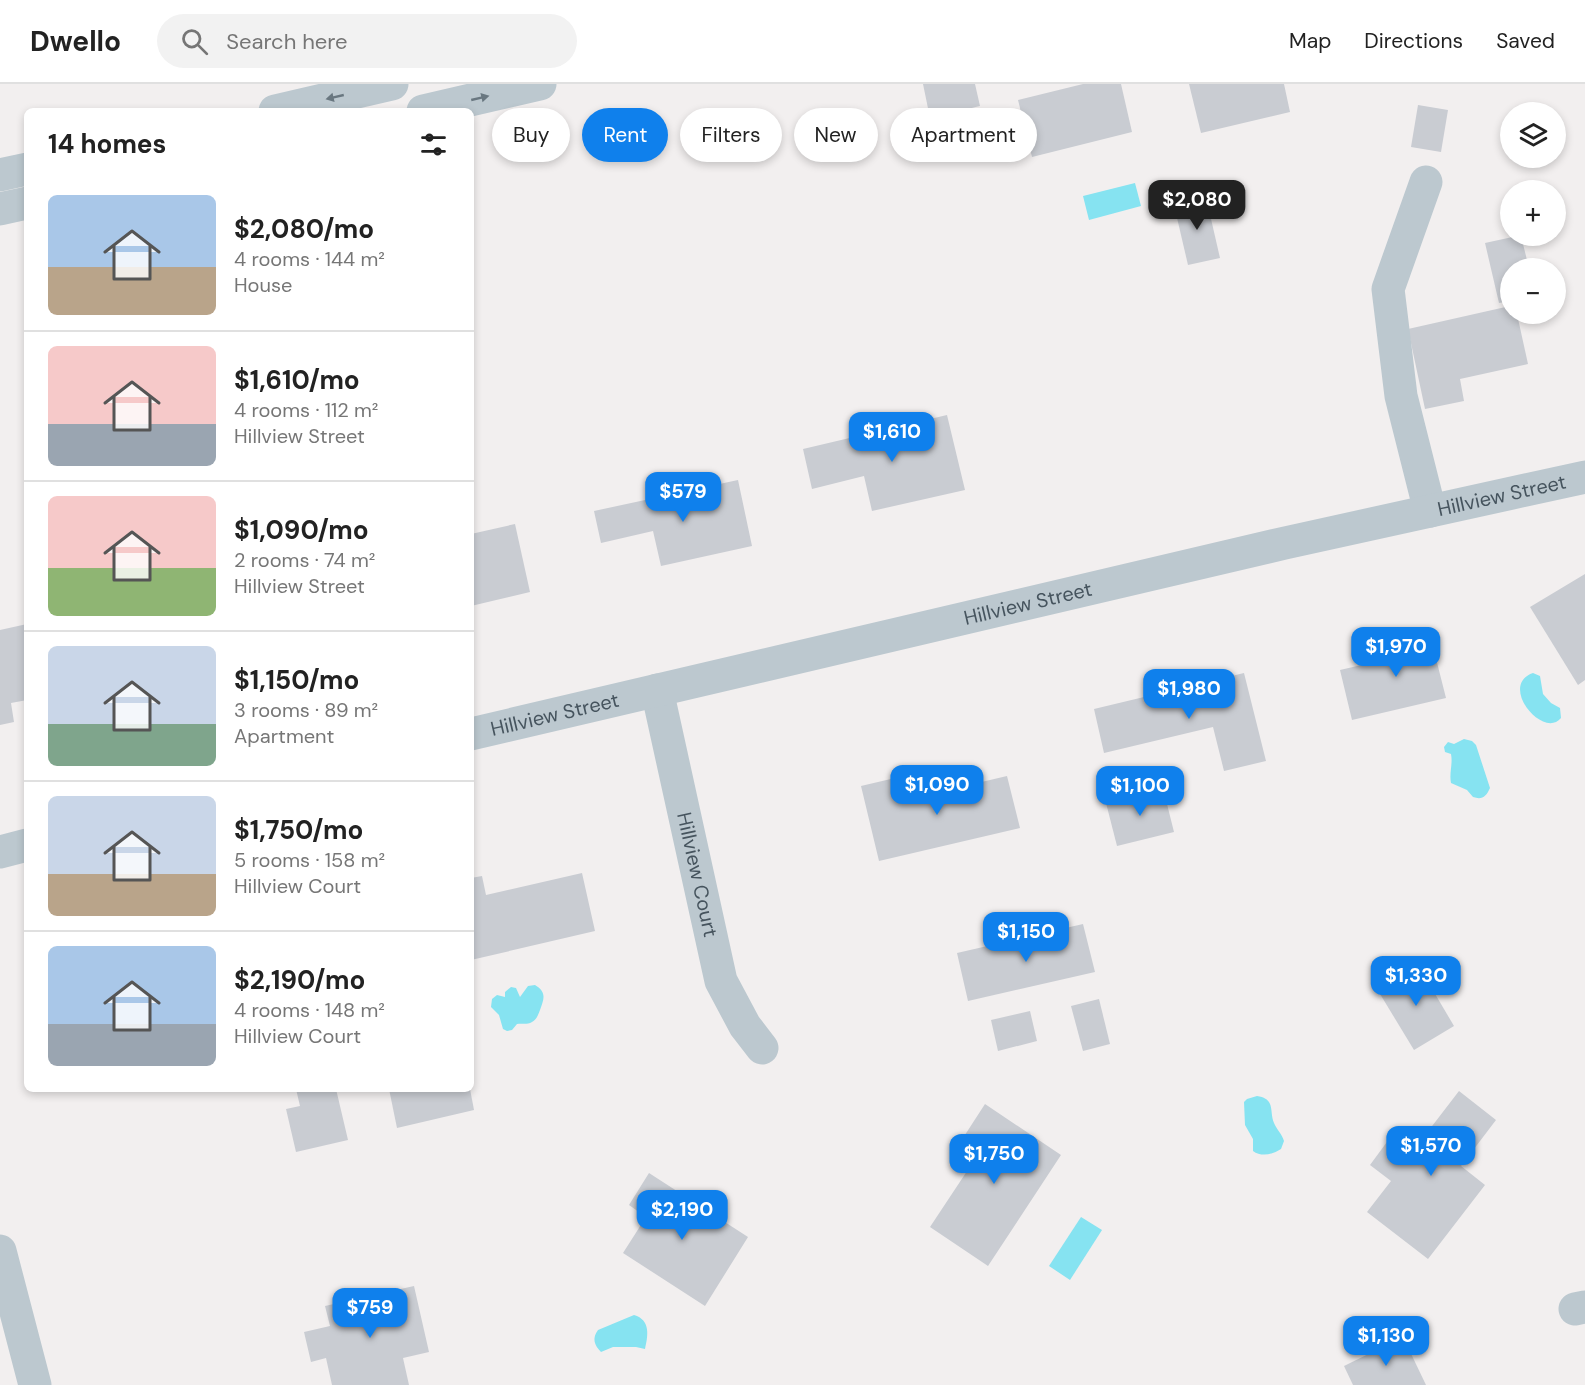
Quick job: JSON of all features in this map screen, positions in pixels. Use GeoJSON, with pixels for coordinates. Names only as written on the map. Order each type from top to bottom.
{"type":"FeatureCollection","features":[{"type":"Feature","properties":{"kind":"street"},"geometry":{"type":"LineString","coordinates":[[288,108],[392,84]]}},
{"type":"Feature","properties":{"kind":"street"},"geometry":{"type":"LineString","coordinates":[[436,108],[540,84]]}},
{"type":"Feature","properties":{"kind":"street"},"geometry":{"type":"LineString","coordinates":[[0,175],[24,170]]}},
{"type":"Feature","properties":{"kind":"street"},"geometry":{"type":"LineString","coordinates":[[1426,182],[1388,289],[1401,396],[1430,511]]}},
{"type":"Feature","properties":{"kind":"street"},"geometry":{"type":"LineString","coordinates":[[0,209],[24,203]]}},
{"type":"Feature","properties":{"kind":"street","name":"Hillview Street"},"geometry":{"type":"LineString","coordinates":[[474,734],[657,690],[1585,477]]}},
{"type":"Feature","properties":{"kind":"street","name":"Hillview Court"},"geometry":{"type":"LineString","coordinates":[[657,690],[722,981],[745,1026],[762,1048]]}},
{"type":"Feature","properties":{"kind":"street"},"geometry":{"type":"LineString","coordinates":[[0,852],[24,846]]}},
{"type":"Feature","properties":{"kind":"street"},"geometry":{"type":"LineString","coordinates":[[0,1251],[35,1385]]}},
{"type":"Feature","properties":{"kind":"water"},"geometry":{"type":"Polygon","coordinates":[[[1135,183],[1141,206],[1089,220],[1083,196],[1135,183]]]}},
{"type":"Feature","properties":{"kind":"water"},"geometry":{"type":"Polygon","coordinates":[[[1533,673],[1540,676],[1543,694],[1551,703],[1560,708],[1561,718],[1553,723],[1544,722],[1535,717],[1522,698],[1520,688],[1523,679],[1533,673]]]}},
{"type":"Feature","properties":{"kind":"water"},"geometry":{"type":"Polygon","coordinates":[[[1464,739],[1476,745],[1490,788],[1481,798],[1473,797],[1467,790],[1451,783],[1451,754],[1445,752],[1444,747],[1448,742],[1454,744],[1464,739]]]}},
{"type":"Feature","properties":{"kind":"water"},"geometry":{"type":"Polygon","coordinates":[[[535,985],[544,996],[534,1021],[517,1024],[512,1030],[503,1029],[499,1015],[491,1007],[492,999],[497,995],[505,997],[505,992],[511,987],[516,988],[520,997],[528,986],[535,985]]]}},
{"type":"Feature","properties":{"kind":"water"},"geometry":{"type":"Polygon","coordinates":[[[1257,1096],[1267,1100],[1271,1106],[1274,1123],[1284,1141],[1281,1149],[1270,1154],[1263,1155],[1253,1151],[1253,1139],[1245,1125],[1244,1102],[1257,1096]]]}},
{"type":"Feature","properties":{"kind":"water"},"geometry":{"type":"Polygon","coordinates":[[[1081,1217],[1102,1230],[1070,1280],[1049,1266],[1081,1217]]]}},
{"type":"Feature","properties":{"kind":"water"},"geometry":{"type":"Polygon","coordinates":[[[634,1315],[646,1325],[645,1349],[613,1347],[601,1352],[595,1341],[598,1330],[634,1315]]]}},
{"type":"Feature","properties":{"kind":"building"},"geometry":{"type":"Polygon","coordinates":[[[923,84],[975,84],[980,106],[928,108],[923,84]]]}},
{"type":"Feature","properties":{"kind":"building"},"geometry":{"type":"Polygon","coordinates":[[[1083,84],[1121,84],[1132,132],[1037,156],[1037,108],[1020,108],[1018,100],[1083,84]]]}},
{"type":"Feature","properties":{"kind":"building"},"geometry":{"type":"Polygon","coordinates":[[[1189,84],[1284,84],[1290,112],[1201,133],[1189,84]]]}},
{"type":"Feature","properties":{"kind":"building"},"geometry":{"type":"Polygon","coordinates":[[[1418,105],[1448,110],[1441,152],[1411,147],[1418,105]]]}},
{"type":"Feature","properties":{"kind":"building"},"geometry":{"type":"Polygon","coordinates":[[[1206,197],[1220,258],[1188,265],[1174,205],[1206,197]]]}},
{"type":"Feature","properties":{"kind":"building"},"geometry":{"type":"Polygon","coordinates":[[[1500,240],[1500,246],[1524,246],[1526,258],[1500,258],[1500,303],[1499,303],[1485,243],[1500,240]]]}},
{"type":"Feature","properties":{"kind":"building"},"geometry":{"type":"Polygon","coordinates":[[[1500,308],[1500,324],[1519,324],[1528,364],[1460,379],[1464,401],[1425,409],[1408,329],[1500,308]]]}},
{"type":"Feature","properties":{"kind":"building"},"geometry":{"type":"Polygon","coordinates":[[[947,415],[965,490],[872,511],[864,476],[812,489],[803,449],[947,415]]]}},
{"type":"Feature","properties":{"kind":"building"},"geometry":{"type":"Polygon","coordinates":[[[738,480],[752,546],[661,566],[653,531],[601,543],[594,511],[738,480]]]}},
{"type":"Feature","properties":{"kind":"building"},"geometry":{"type":"Polygon","coordinates":[[[515,524],[530,592],[474,605],[474,533],[515,524]]]}},
{"type":"Feature","properties":{"kind":"building"},"geometry":{"type":"Polygon","coordinates":[[[1585,574],[1585,680],[1578,685],[1530,607],[1585,574]]]}},
{"type":"Feature","properties":{"kind":"building"},"geometry":{"type":"Polygon","coordinates":[[[24,625],[24,701],[11,703],[14,722],[0,725],[0,630],[24,625]]]}},
{"type":"Feature","properties":{"kind":"building"},"geometry":{"type":"Polygon","coordinates":[[[1428,627],[1446,698],[1352,720],[1340,670],[1396,657],[1391,635],[1428,627]]]}},
{"type":"Feature","properties":{"kind":"building"},"geometry":{"type":"Polygon","coordinates":[[[1244,673],[1266,761],[1224,771],[1213,727],[1104,753],[1094,709],[1244,673]]]}},
{"type":"Feature","properties":{"kind":"building"},"geometry":{"type":"Polygon","coordinates":[[[1007,776],[1020,828],[879,861],[861,786],[895,778],[901,801],[1007,776]]]}},
{"type":"Feature","properties":{"kind":"building"},"geometry":{"type":"Polygon","coordinates":[[[1163,788],[1174,832],[1117,846],[1106,803],[1163,788]]]}},
{"type":"Feature","properties":{"kind":"building"},"geometry":{"type":"Polygon","coordinates":[[[582,873],[595,931],[474,959],[474,877],[482,876],[486,895],[582,873]]]}},
{"type":"Feature","properties":{"kind":"building"},"geometry":{"type":"Polygon","coordinates":[[[1083,924],[1095,972],[968,1001],[957,953],[1083,924]]]}},
{"type":"Feature","properties":{"kind":"building"},"geometry":{"type":"Polygon","coordinates":[[[1418,965],[1454,1026],[1414,1050],[1377,989],[1418,965]]]}},
{"type":"Feature","properties":{"kind":"building"},"geometry":{"type":"Polygon","coordinates":[[[1099,999],[1110,1044],[1083,1051],[1071,1006],[1099,999]]]}},
{"type":"Feature","properties":{"kind":"building"},"geometry":{"type":"Polygon","coordinates":[[[1030,1011],[1037,1041],[998,1051],[991,1020],[1030,1011]]]}},
{"type":"Feature","properties":{"kind":"building"},"geometry":{"type":"Polygon","coordinates":[[[1459,1091],[1496,1120],[1461,1166],[1485,1185],[1428,1259],[1367,1212],[1391,1181],[1370,1165],[1395,1131],[1416,1147],[1459,1091]]]}},
{"type":"Feature","properties":{"kind":"building"},"geometry":{"type":"Polygon","coordinates":[[[297,1092],[337,1092],[348,1140],[296,1152],[286,1109],[300,1106],[297,1092]]]}},
{"type":"Feature","properties":{"kind":"building"},"geometry":{"type":"Polygon","coordinates":[[[390,1092],[471,1092],[474,1110],[397,1128],[390,1092]]]}},
{"type":"Feature","properties":{"kind":"building"},"geometry":{"type":"Polygon","coordinates":[[[985,1104],[1061,1155],[988,1266],[930,1227],[979,1153],[961,1141],[985,1104]]]}},
{"type":"Feature","properties":{"kind":"building"},"geometry":{"type":"Polygon","coordinates":[[[649,1173],[748,1237],[705,1306],[623,1253],[646,1217],[629,1205],[649,1173]]]}},
{"type":"Feature","properties":{"kind":"building"},"geometry":{"type":"Polygon","coordinates":[[[414,1286],[429,1352],[403,1358],[409,1385],[332,1385],[326,1358],[311,1362],[304,1332],[330,1326],[325,1306],[414,1286]]]}},
{"type":"Feature","properties":{"kind":"building"},"geometry":{"type":"Polygon","coordinates":[[[1403,1337],[1426,1385],[1353,1385],[1344,1366],[1403,1337]]]}}]}
